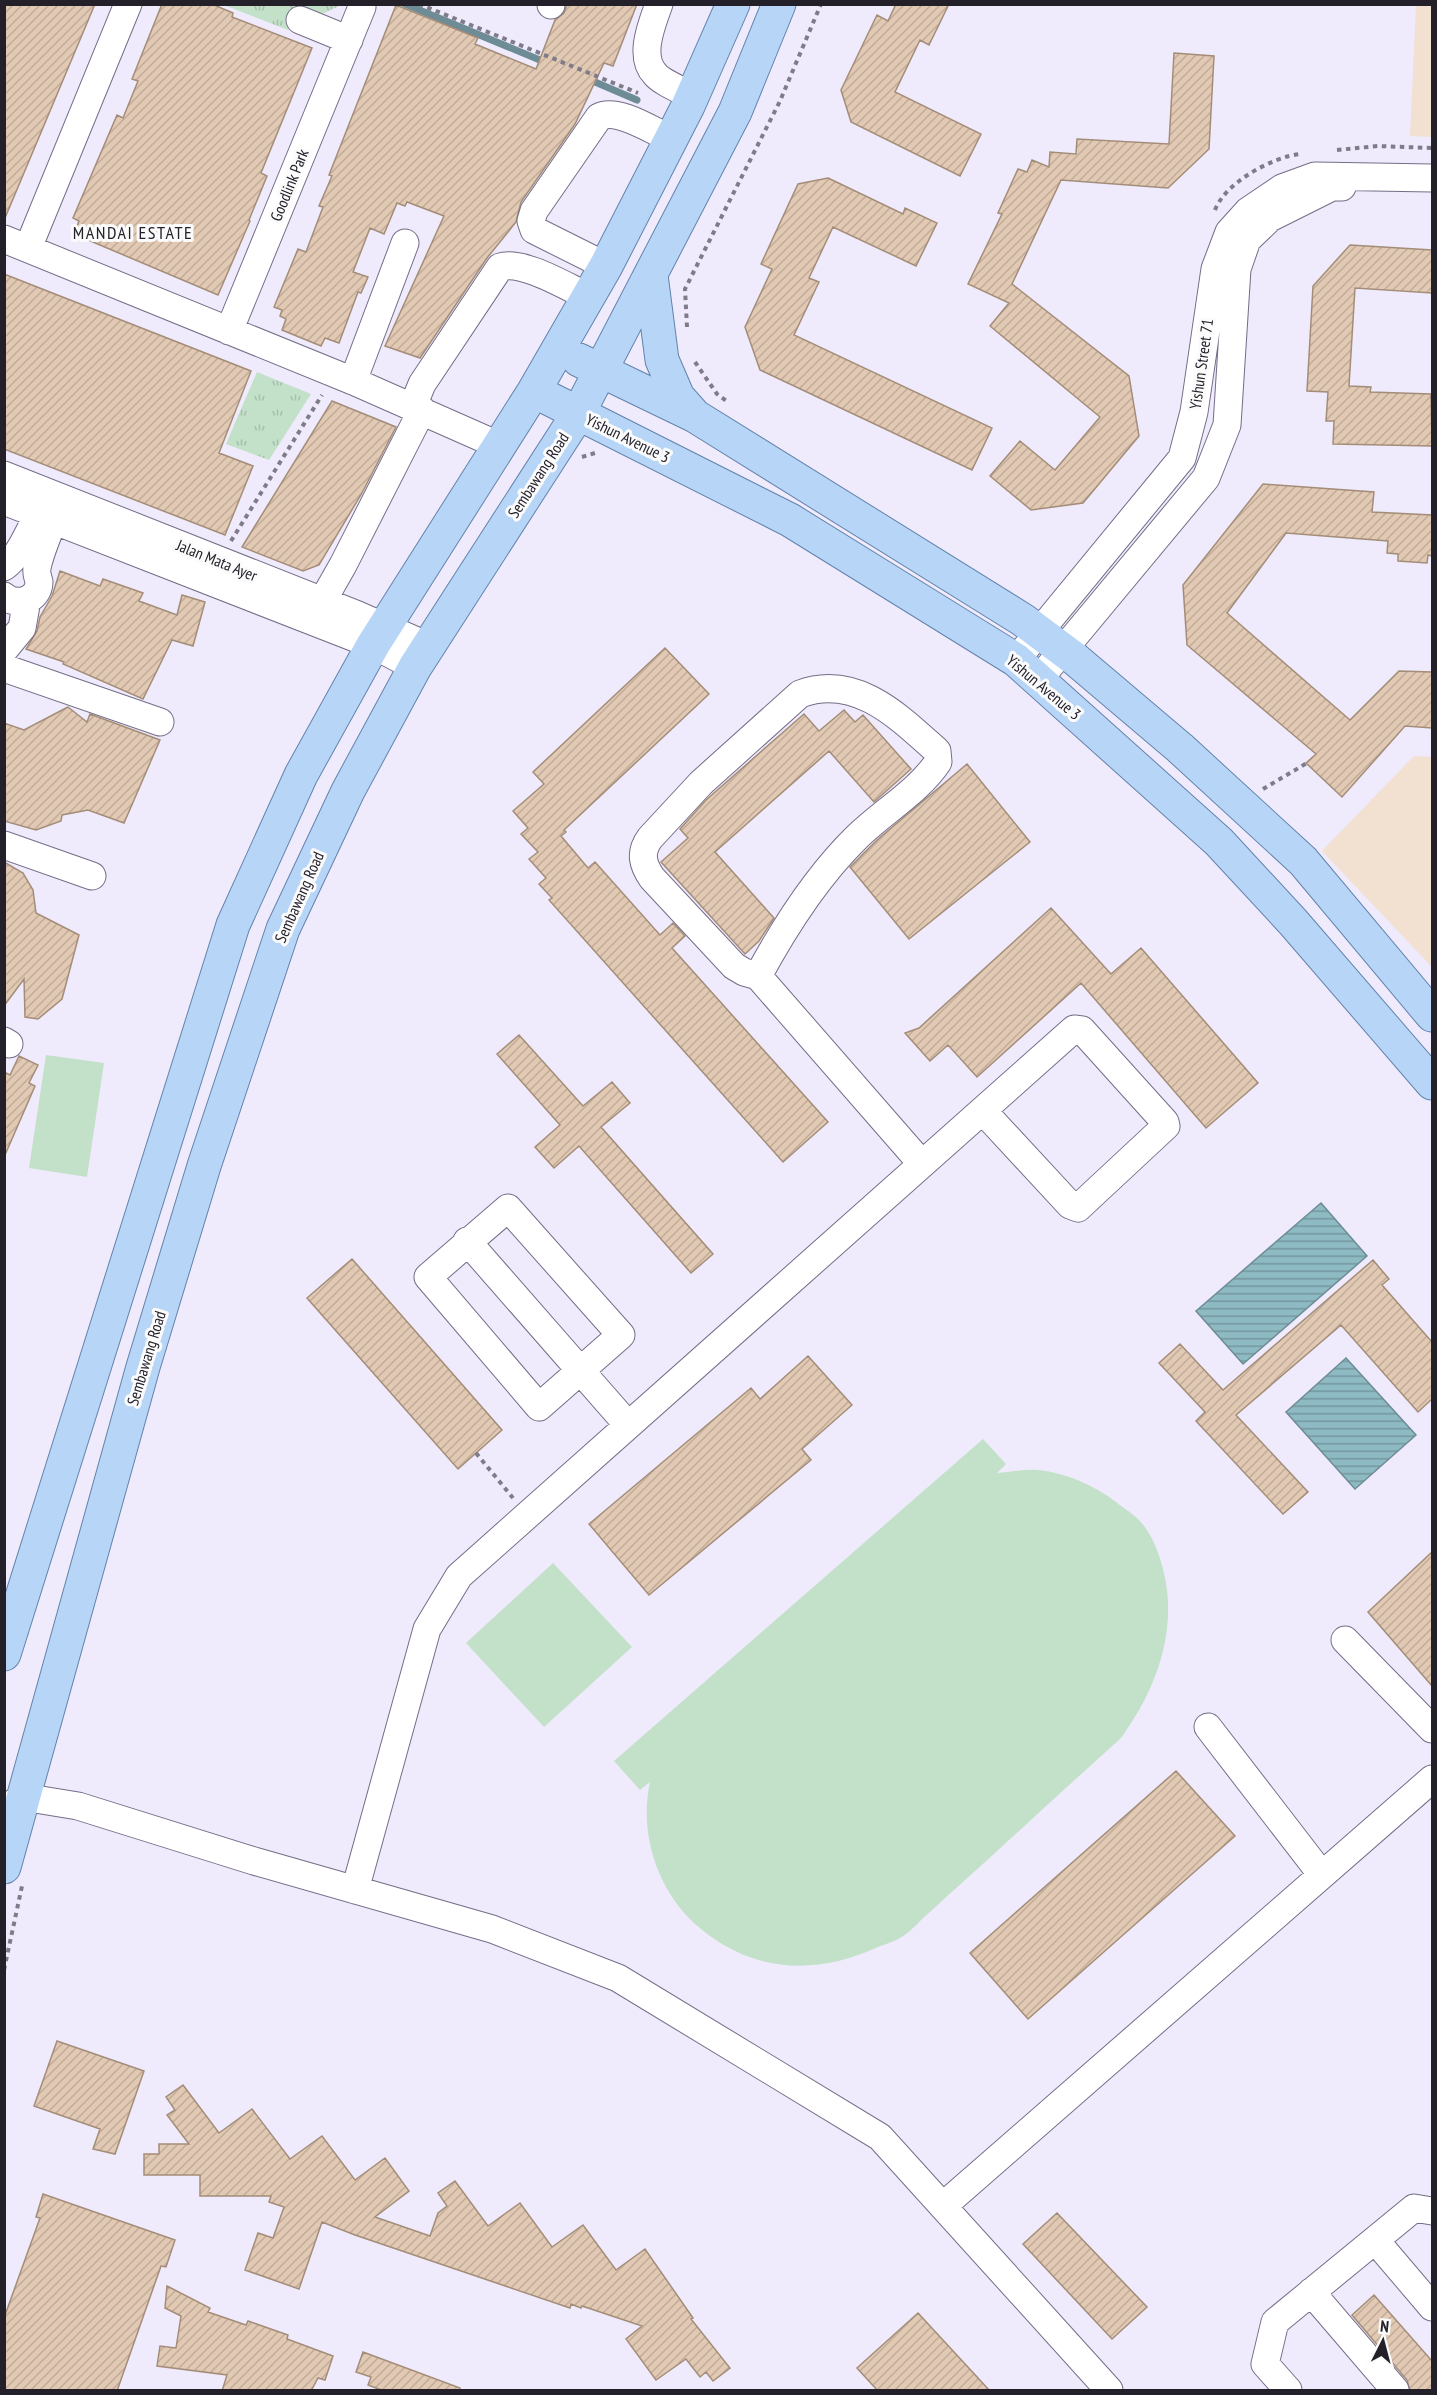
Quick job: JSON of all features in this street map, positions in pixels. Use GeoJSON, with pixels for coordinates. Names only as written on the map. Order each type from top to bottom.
{"type":"FeatureCollection","features":[{"type":"Feature","properties":{"kind":"main road"},"geometry":{"type":"LineString","coordinates":[[4,1654],[233,925],[301,775],[379,636],[498,444],[534,391],[606,266],[692,96],[733,4]]}},
{"type":"Feature","properties":{"kind":"main road","name":"Sembawang Road"},"geometry":{"type":"LineString","coordinates":[[4,1867],[14,1803],[201,1176],[283,929],[348,791],[421,657],[578,414],[735,112],[779,4]]}},
{"type":"Feature","properties":{"kind":"main road"},"geometry":{"type":"LineString","coordinates":[[651,275],[662,360],[678,397],[695,416]]}},
{"type":"Feature","properties":{"kind":"main road"},"geometry":{"type":"LineString","coordinates":[[559,349],[695,416],[1052,642],[1180,748],[1303,861],[1432,1015]]}},
{"type":"Feature","properties":{"kind":"main road","name":"Yishun Avenue 3"},"geometry":{"type":"LineString","coordinates":[[534,391],[790,520],[1027,670],[1220,842],[1293,922],[1432,1083]]}},
{"type":"Feature","properties":{"kind":"main road"},"geometry":{"type":"LineString","coordinates":[[553,453],[592,439],[630,439]]}},
{"type":"Feature","properties":{"kind":"street"},"geometry":{"type":"LineString","coordinates":[[128,4],[16,243],[344,377],[498,444]]}},
{"type":"Feature","properties":{"kind":"street"},"geometry":{"type":"LineString","coordinates":[[659,4],[651,26],[647,54],[654,74],[692,96]]}},
{"type":"Feature","properties":{"kind":"street","name":"Goodlink Park"},"geometry":{"type":"LineString","coordinates":[[229,331],[362,7]]}},
{"type":"Feature","properties":{"kind":"street"},"geometry":{"type":"LineString","coordinates":[[300,20],[349,40]]}},
{"type":"Feature","properties":{"kind":"street"},"geometry":{"type":"LineString","coordinates":[[606,266],[534,230],[531,221],[534,211],[598,117],[605,113],[620,115],[671,139]]}},
{"type":"Feature","properties":{"kind":"street","name":"Yishun Street 71"},"geometry":{"type":"LineString","coordinates":[[1052,642],[1182,458],[1193,422],[1215,269],[1229,231],[1248,212],[1282,188],[1315,176],[1432,178]]}},
{"type":"Feature","properties":{"kind":"street","name":"Yishun Street 71"},"geometry":{"type":"LineString","coordinates":[[1027,670],[1206,478],[1227,425],[1237,269],[1247,240],[1270,218],[1332,187],[1432,192]]}},
{"type":"Feature","properties":{"kind":"street"},"geometry":{"type":"LineString","coordinates":[[344,377],[405,243]]}},
{"type":"Feature","properties":{"kind":"street"},"geometry":{"type":"LineString","coordinates":[[316,611],[343,565],[417,408],[422,384],[500,267],[507,265],[523,268],[587,296]]}},
{"type":"Feature","properties":{"kind":"street"},"geometry":{"type":"LineString","coordinates":[[1193,422],[1227,425]]}},
{"type":"Feature","properties":{"kind":"street","name":"Jalan Mata Ayer"},"geometry":{"type":"LineString","coordinates":[[4,475],[316,611],[379,636],[421,657]]}},
{"type":"Feature","properties":{"kind":"street","name":"Jalan Mata Ayer"},"geometry":{"type":"LineString","coordinates":[[4,501],[316,611]]}},
{"type":"Feature","properties":{"kind":"street"},"geometry":{"type":"LineString","coordinates":[[4,567],[10,563],[21,546],[46,517]]}},
{"type":"Feature","properties":{"kind":"street"},"geometry":{"type":"LineString","coordinates":[[4,650],[22,628],[16,598],[35,593],[39,583],[36,572],[46,517]]}},
{"type":"Feature","properties":{"kind":"street"},"geometry":{"type":"LineString","coordinates":[[4,668],[160,722]]}},
{"type":"Feature","properties":{"kind":"street"},"geometry":{"type":"LineString","coordinates":[[758,976],[771,951],[820,877],[857,837],[921,782],[938,762],[937,751],[885,705],[857,693],[825,688],[813,689],[800,694],[701,783],[644,846],[644,866],[652,878],[734,966],[758,976],[922,1164]]}},
{"type":"Feature","properties":{"kind":"street"},"geometry":{"type":"LineString","coordinates":[[4,844],[92,876]]}},
{"type":"Feature","properties":{"kind":"street"},"geometry":{"type":"LineString","coordinates":[[355,1890],[428,1629],[459,1576],[1074,1029],[1082,1030],[1165,1122],[1166,1126],[1078,1208],[1071,1205],[983,1111]]}},
{"type":"Feature","properties":{"kind":"street"},"geometry":{"type":"LineString","coordinates":[[508,1208],[621,1335],[539,1407],[428,1277],[467,1241],[508,1208]]}},
{"type":"Feature","properties":{"kind":"street"},"geometry":{"type":"LineString","coordinates":[[467,1241],[628,1425]]}},
{"type":"Feature","properties":{"kind":"street"},"geometry":{"type":"LineString","coordinates":[[1345,1640],[1432,1729]]}},
{"type":"Feature","properties":{"kind":"street"},"geometry":{"type":"LineString","coordinates":[[1208,1727],[1322,1875]]}},
{"type":"Feature","properties":{"kind":"street"},"geometry":{"type":"LineString","coordinates":[[943,2206],[1432,1779]]}},
{"type":"Feature","properties":{"kind":"street"},"geometry":{"type":"LineString","coordinates":[[14,1803],[78,1806],[244,1858],[492,1929],[618,1978],[880,2137],[1109,2391]]}},
{"type":"Feature","properties":{"kind":"street"},"geometry":{"type":"LineString","coordinates":[[1287,2391],[1265,2364],[1275,2322],[1414,2208],[1432,2211]]}},
{"type":"Feature","properties":{"kind":"street"},"geometry":{"type":"LineString","coordinates":[[1375,2240],[1432,2307]]}},
{"type":"Feature","properties":{"kind":"street"},"geometry":{"type":"LineString","coordinates":[[1311,2292],[1395,2391]]}},
{"type":"Feature","properties":{"kind":"path"},"geometry":{"type":"LineString","coordinates":[[419,4],[647,97]]}},
{"type":"Feature","properties":{"kind":"path"},"geometry":{"type":"LineString","coordinates":[[688,332],[685,289],[780,101],[821,4]]}},
{"type":"Feature","properties":{"kind":"path"},"geometry":{"type":"LineString","coordinates":[[689,354],[717,394],[735,407]]}},
{"type":"Feature","properties":{"kind":"path"},"geometry":{"type":"LineString","coordinates":[[228,544],[344,377]]}},
{"type":"Feature","properties":{"kind":"path"},"geometry":{"type":"LineString","coordinates":[[1242,806],[1250,796],[1306,763]]}},
{"type":"Feature","properties":{"kind":"path"},"geometry":{"type":"LineString","coordinates":[[476,1453],[527,1515]]}},
{"type":"Feature","properties":{"kind":"shaded area"},"geometry":{"type":"Polygon","coordinates":[[[1416,5],[1432,5],[1432,137],[1410,136],[1416,5]]]}},
{"type":"Feature","properties":{"kind":"shaded area"},"geometry":{"type":"Polygon","coordinates":[[[1414,756],[1432,757],[1432,967],[1322,851],[1414,756]]]}},
{"type":"Feature","properties":{"kind":"shaded area"},"geometry":{"type":"Polygon","coordinates":[[[1321,1203],[1367,1256],[1243,1364],[1196,1311],[1321,1203]]]}},
{"type":"Feature","properties":{"kind":"shaded area"},"geometry":{"type":"Polygon","coordinates":[[[1346,1358],[1416,1435],[1355,1489],[1286,1412],[1346,1358]]]}},
{"type":"Feature","properties":{"kind":"green space"},"geometry":{"type":"Polygon","coordinates":[[[224,5],[341,5],[318,16],[297,7],[288,30],[224,5]]]}},
{"type":"Feature","properties":{"kind":"green space"},"geometry":{"type":"Polygon","coordinates":[[[257,372],[311,394],[269,460],[226,444],[257,372]]]}},
{"type":"Feature","properties":{"kind":"green space"},"geometry":{"type":"Polygon","coordinates":[[[46,1055],[104,1063],[87,1177],[29,1168],[46,1055]]]}},
{"type":"Feature","properties":{"kind":"green space"},"geometry":{"type":"Polygon","coordinates":[[[983,1439],[1006,1464],[997,1473],[1038,1470],[1079,1481],[1107,1496],[1136,1517],[1149,1533],[1160,1559],[1166,1583],[1168,1606],[1163,1653],[1146,1697],[1121,1738],[900,1938],[854,1957],[805,1966],[782,1965],[736,1952],[694,1923],[670,1893],[660,1876],[649,1839],[647,1801],[650,1782],[640,1790],[614,1761],[983,1439]]]}},
{"type":"Feature","properties":{"kind":"green space"},"geometry":{"type":"Polygon","coordinates":[[[553,1563],[632,1647],[544,1727],[466,1643],[553,1563]]]}},
{"type":"Feature","properties":{"kind":"building"},"geometry":{"type":"Polygon","coordinates":[[[4,4],[95,4],[5,218],[4,218],[4,4]]]}},
{"type":"Feature","properties":{"kind":"building"},"geometry":{"type":"Polygon","coordinates":[[[162,4],[212,4],[233,13],[232,17],[312,48],[261,173],[267,176],[250,221],[218,295],[74,234],[79,221],[73,218],[117,115],[123,118],[138,81],[132,79],[162,4]]]}},
{"type":"Feature","properties":{"kind":"building"},"geometry":{"type":"Polygon","coordinates":[[[567,4],[637,4],[613,66],[604,63],[575,124],[521,202],[516,222],[487,258],[420,358],[385,346],[444,216],[407,202],[405,206],[397,203],[384,234],[370,228],[353,272],[368,277],[361,293],[358,292],[339,343],[325,338],[321,346],[282,330],[286,319],[280,316],[282,310],[274,307],[298,249],[306,252],[323,207],[319,206],[332,176],[329,175],[396,5],[478,38],[475,44],[536,69],[555,20],[564,13],[567,4]]]}},
{"type":"Feature","properties":{"kind":"building"},"geometry":{"type":"Polygon","coordinates":[[[896,4],[949,4],[929,45],[920,40],[895,92],[981,134],[960,176],[851,122],[841,90],[877,15],[888,21],[896,4]]]}},
{"type":"Feature","properties":{"kind":"building"},"geometry":{"type":"Polygon","coordinates":[[[1174,53],[1214,56],[1209,149],[1168,188],[1061,180],[1012,284],[1129,376],[1139,436],[1083,503],[1031,510],[990,476],[1020,441],[1055,470],[1100,417],[990,326],[1009,303],[968,284],[1002,214],[998,213],[1018,169],[1027,172],[1032,160],[1049,167],[1050,152],[1076,154],[1077,139],[1169,144],[1174,53]]]}},
{"type":"Feature","properties":{"kind":"building"},"geometry":{"type":"Polygon","coordinates":[[[828,178],[903,214],[905,208],[937,223],[916,266],[833,227],[809,278],[819,282],[794,335],[992,428],[972,470],[760,370],[745,327],[772,269],[761,264],[798,184],[828,178]]]}},
{"type":"Feature","properties":{"kind":"building"},"geometry":{"type":"Polygon","coordinates":[[[1350,245],[1432,250],[1432,293],[1355,288],[1349,386],[1371,387],[1370,392],[1431,394],[1432,446],[1333,444],[1334,421],[1326,421],[1328,392],[1307,391],[1313,286],[1350,245]]]}},
{"type":"Feature","properties":{"kind":"building"},"geometry":{"type":"Polygon","coordinates":[[[4,274],[251,371],[219,453],[253,466],[225,535],[4,449],[4,274]]]}},
{"type":"Feature","properties":{"kind":"building"},"geometry":{"type":"Polygon","coordinates":[[[332,401],[396,427],[362,493],[319,565],[303,571],[242,547],[332,401]]]}},
{"type":"Feature","properties":{"kind":"building"},"geometry":{"type":"Polygon","coordinates":[[[1263,484],[1374,492],[1372,512],[1432,515],[1432,556],[1428,555],[1427,563],[1398,561],[1398,554],[1387,553],[1388,541],[1286,533],[1227,613],[1350,720],[1399,671],[1432,672],[1432,728],[1405,726],[1342,797],[1306,763],[1316,754],[1187,645],[1183,585],[1263,484]]]}},
{"type":"Feature","properties":{"kind":"building"},"geometry":{"type":"Polygon","coordinates":[[[60,571],[100,586],[103,579],[143,593],[139,601],[177,615],[182,595],[205,602],[193,646],[172,640],[143,699],[63,664],[64,662],[26,649],[37,631],[40,617],[52,596],[60,571]]]}},
{"type":"Feature","properties":{"kind":"building"},"geometry":{"type":"Polygon","coordinates":[[[665,648],[709,694],[564,830],[566,832],[561,836],[588,868],[595,862],[660,935],[673,923],[685,936],[672,948],[828,1122],[783,1162],[549,900],[552,898],[539,884],[546,878],[529,859],[538,852],[521,834],[528,828],[513,811],[544,784],[533,772],[665,648]]]}},
{"type":"Feature","properties":{"kind":"building"},"geometry":{"type":"Polygon","coordinates":[[[68,707],[87,722],[90,714],[160,740],[124,823],[88,810],[62,815],[61,821],[36,830],[4,821],[4,723],[24,730],[68,707]]]}},
{"type":"Feature","properties":{"kind":"building"},"geometry":{"type":"Polygon","coordinates":[[[844,710],[855,722],[863,715],[911,769],[874,802],[829,751],[715,852],[774,918],[759,941],[745,954],[661,862],[688,838],[680,829],[706,800],[804,714],[819,731],[844,710]]]}},
{"type":"Feature","properties":{"kind":"building"},"geometry":{"type":"Polygon","coordinates":[[[967,764],[1030,842],[909,939],[850,867],[877,840],[967,764]]]}},
{"type":"Feature","properties":{"kind":"building"},"geometry":{"type":"Polygon","coordinates":[[[4,862],[23,873],[33,890],[36,913],[79,935],[62,999],[38,1019],[25,1017],[24,979],[4,1006],[4,862]]]}},
{"type":"Feature","properties":{"kind":"building"},"geometry":{"type":"Polygon","coordinates":[[[1051,908],[1111,974],[1141,948],[1258,1083],[1206,1128],[1081,983],[977,1077],[948,1045],[930,1061],[905,1033],[919,1028],[1051,908]]]}},
{"type":"Feature","properties":{"kind":"building"},"geometry":{"type":"Polygon","coordinates":[[[519,1035],[583,1106],[612,1082],[630,1103],[601,1127],[713,1254],[691,1273],[579,1146],[554,1168],[535,1147],[560,1125],[497,1054],[519,1035]]]}},
{"type":"Feature","properties":{"kind":"building"},"geometry":{"type":"Polygon","coordinates":[[[19,1056],[38,1065],[29,1083],[35,1086],[5,1155],[4,1072],[10,1075],[19,1056]]]}},
{"type":"Feature","properties":{"kind":"building"},"geometry":{"type":"Polygon","coordinates":[[[352,1259],[502,1430],[458,1469],[307,1298],[352,1259]]]}},
{"type":"Feature","properties":{"kind":"building"},"geometry":{"type":"Polygon","coordinates":[[[1373,1260],[1389,1279],[1382,1285],[1432,1342],[1432,1399],[1418,1412],[1341,1325],[1236,1415],[1308,1492],[1283,1514],[1196,1421],[1205,1412],[1159,1363],[1180,1344],[1223,1390],[1373,1260]]]}},
{"type":"Feature","properties":{"kind":"building"},"geometry":{"type":"Polygon","coordinates":[[[808,1356],[852,1405],[802,1449],[811,1460],[649,1595],[589,1524],[751,1388],[760,1399],[808,1356]]]}},
{"type":"Feature","properties":{"kind":"building"},"geometry":{"type":"Polygon","coordinates":[[[1432,1552],[1432,1686],[1368,1612],[1432,1552]]]}},
{"type":"Feature","properties":{"kind":"building"},"geometry":{"type":"Polygon","coordinates":[[[1176,1771],[1235,1836],[1028,2019],[970,1953],[1176,1771]]]}},
{"type":"Feature","properties":{"kind":"building"},"geometry":{"type":"Polygon","coordinates":[[[57,2041],[144,2071],[115,2154],[93,2149],[100,2129],[34,2106],[57,2041]]]}},
{"type":"Feature","properties":{"kind":"building"},"geometry":{"type":"Polygon","coordinates":[[[183,2085],[219,2133],[252,2109],[290,2159],[322,2136],[355,2180],[385,2158],[409,2191],[375,2217],[430,2236],[438,2213],[447,2206],[438,2193],[455,2181],[488,2226],[520,2203],[552,2247],[583,2225],[616,2270],[645,2249],[693,2318],[691,2319],[730,2368],[713,2381],[706,2372],[700,2377],[686,2359],[656,2380],[626,2339],[642,2326],[582,2306],[581,2308],[571,2304],[570,2308],[322,2222],[299,2289],[245,2270],[258,2233],[273,2238],[284,2207],[269,2202],[271,2196],[200,2196],[200,2175],[144,2175],[144,2154],[159,2154],[159,2144],[189,2144],[167,2115],[175,2110],[166,2097],[183,2085]]]}},
{"type":"Feature","properties":{"kind":"building"},"geometry":{"type":"Polygon","coordinates":[[[43,2194],[175,2240],[166,2267],[161,2266],[117,2391],[4,2391],[4,2318],[40,2218],[36,2217],[43,2194]]]}},
{"type":"Feature","properties":{"kind":"building"},"geometry":{"type":"Polygon","coordinates":[[[1057,2213],[1147,2307],[1112,2339],[1023,2244],[1057,2213]]]}},
{"type":"Feature","properties":{"kind":"building"},"geometry":{"type":"Polygon","coordinates":[[[167,2286],[210,2308],[208,2312],[246,2325],[248,2321],[288,2335],[287,2339],[333,2356],[325,2380],[318,2378],[311,2391],[222,2391],[227,2375],[157,2366],[160,2346],[176,2348],[181,2316],[165,2308],[167,2286]]]}},
{"type":"Feature","properties":{"kind":"building"},"geometry":{"type":"Polygon","coordinates":[[[1374,2295],[1432,2361],[1432,2391],[1410,2391],[1407,2380],[1352,2315],[1374,2295]]]}},
{"type":"Feature","properties":{"kind":"building"},"geometry":{"type":"Polygon","coordinates":[[[918,2313],[990,2391],[878,2391],[857,2368],[918,2313]]]}},
{"type":"Feature","properties":{"kind":"building"},"geometry":{"type":"Polygon","coordinates":[[[363,2352],[460,2388],[460,2391],[384,2391],[368,2385],[371,2377],[356,2372],[363,2352]]]}},
{"type":"Feature","properties":{"kind":"waterway"},"geometry":{"type":"LineString","coordinates":[[405,4],[547,63]]}},
{"type":"Feature","properties":{"kind":"waterway"},"geometry":{"type":"LineString","coordinates":[[588,79],[637,100]]}},
{"type":"Feature","properties":{"kind":"district","name":"MANDAI ESTATE"},"geometry":{"type":"Point","coordinates":[133,233]}}]}
